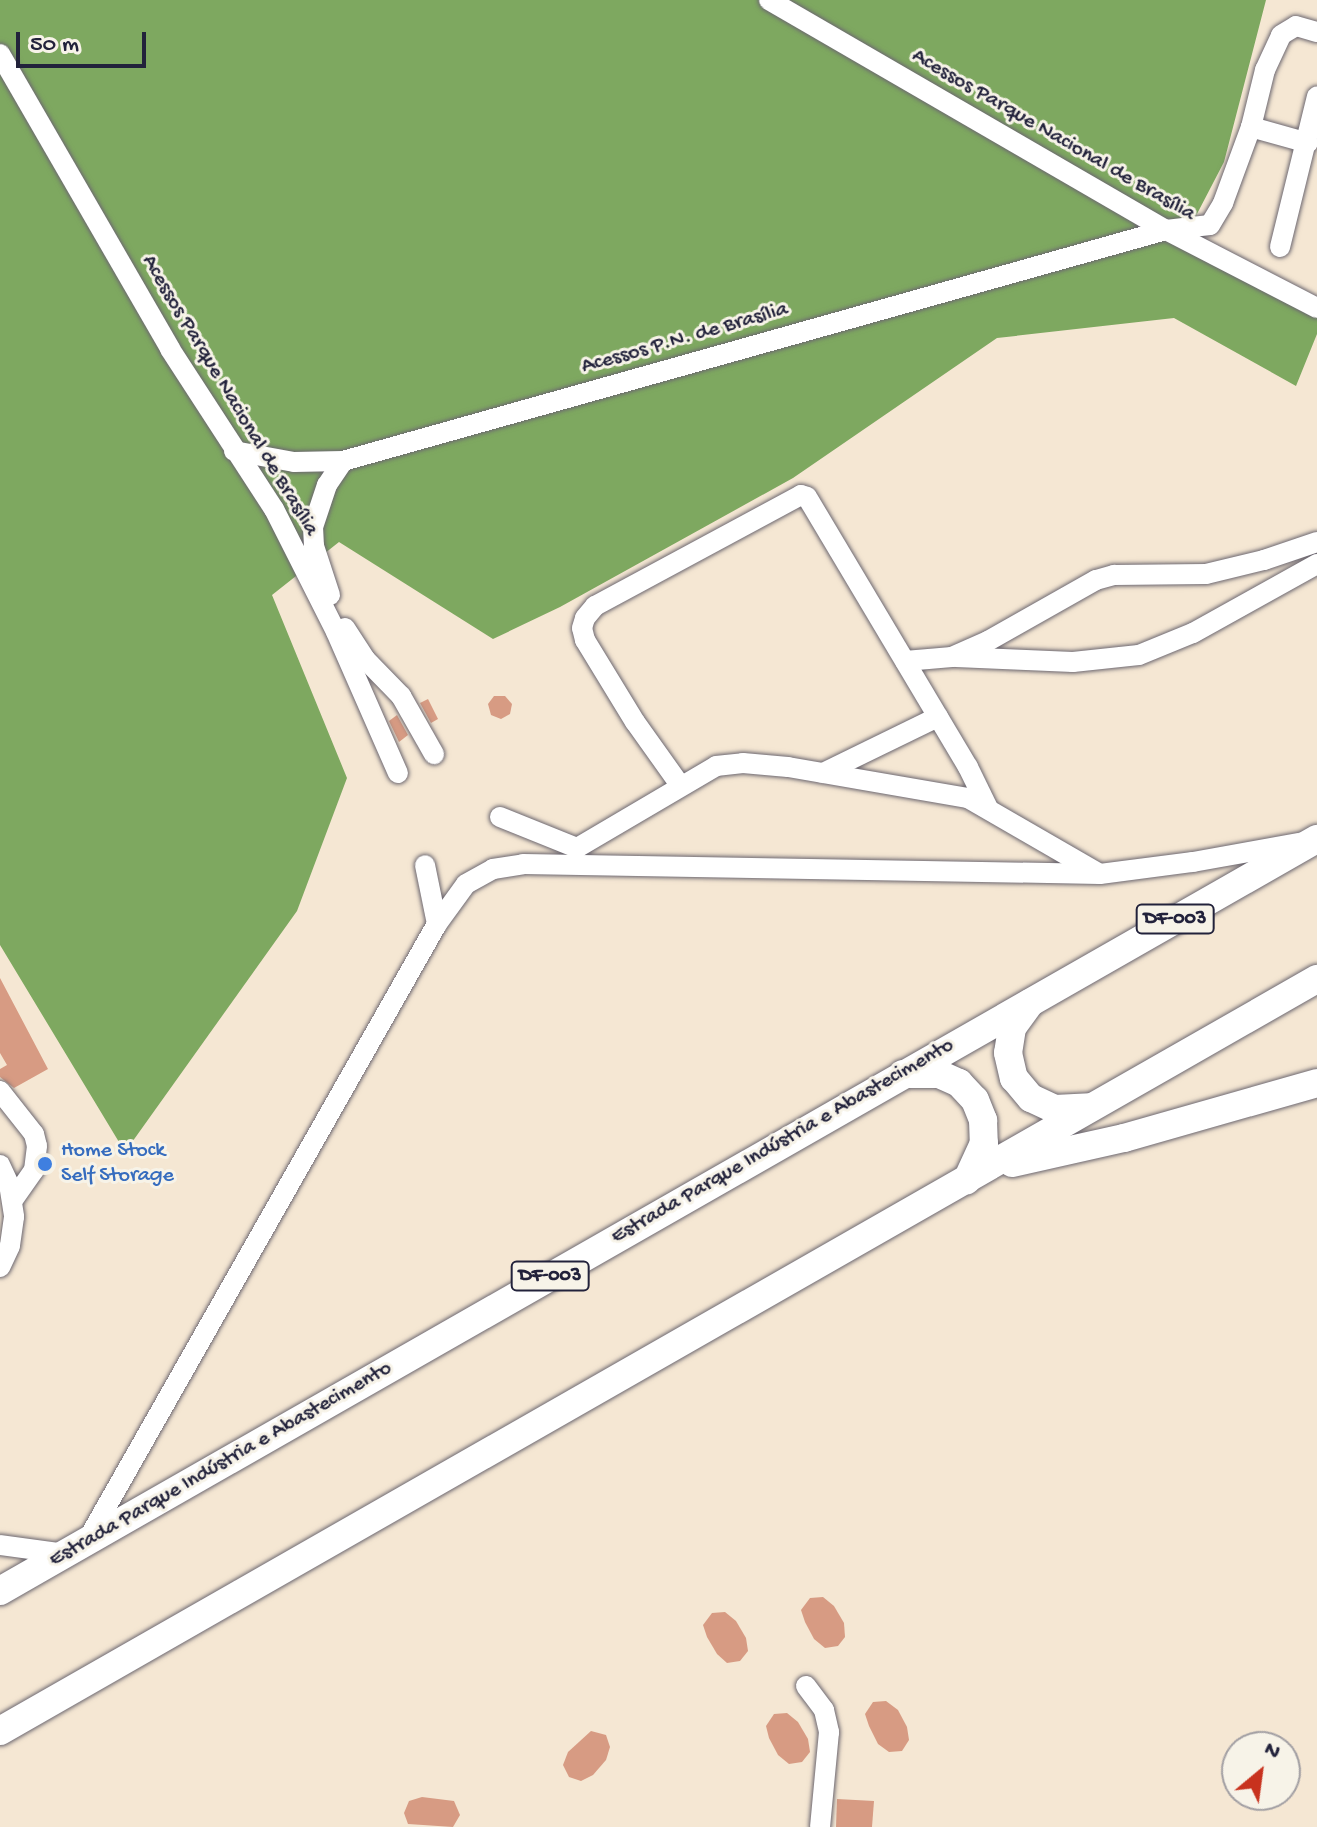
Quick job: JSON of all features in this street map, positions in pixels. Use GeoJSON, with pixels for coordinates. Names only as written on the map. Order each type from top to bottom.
{"type":"FeatureCollection","features":[{"type":"Feature","properties":{"kind":"highway","name":"Estrada Parque Indústria e Abastecimento"},"geometry":{"type":"LineString","coordinates":[[0,1591],[1316,839]]}},
{"type":"Feature","properties":{"kind":"highway"},"geometry":{"type":"LineString","coordinates":[[0,1731],[1317,979]]}},
{"type":"Feature","properties":{"kind":"highway"},"geometry":{"type":"LineString","coordinates":[[1033,999],[1012,1028],[1008,1053],[1014,1078],[1031,1098],[1055,1109],[1091,1107]]}},
{"type":"Feature","properties":{"kind":"highway"},"geometry":{"type":"LineString","coordinates":[[903,1074],[939,1074],[959,1083],[975,1100],[983,1120],[984,1143],[977,1174]]}},
{"type":"Feature","properties":{"kind":"highway"},"geometry":{"type":"LineString","coordinates":[[977,1174],[1124,1138],[1317,1083]]}},
{"type":"Feature","properties":{"kind":"street","name":"Acessos Parque Nacional de Brasília"},"geometry":{"type":"LineString","coordinates":[[769,0],[1166,230],[1317,308]]}},
{"type":"Feature","properties":{"kind":"street"},"geometry":{"type":"LineString","coordinates":[[1308,143],[1251,127],[1265,70],[1281,35],[1296,26],[1317,32]]}},
{"type":"Feature","properties":{"kind":"street","name":"Acessos Parque Nacional de Brasília"},"geometry":{"type":"LineString","coordinates":[[0,54],[170,349],[288,535],[398,773]]}},
{"type":"Feature","properties":{"kind":"street"},"geometry":{"type":"LineString","coordinates":[[1280,247],[1308,143],[1317,96]]}},
{"type":"Feature","properties":{"kind":"street","name":"Acessos P.N. de Brasília"},"geometry":{"type":"LineString","coordinates":[[234,451],[294,462],[343,461],[1166,230],[1210,225],[1223,203],[1251,127]]}},
{"type":"Feature","properties":{"kind":"street"},"geometry":{"type":"LineString","coordinates":[[343,461],[327,485],[313,527],[314,546],[325,583],[344,626],[365,659],[401,696],[434,754]]}},
{"type":"Feature","properties":{"kind":"street"},"geometry":{"type":"LineString","coordinates":[[680,785],[635,722],[585,640],[582,628],[595,606],[801,495],[807,497],[905,661],[988,808]]}},
{"type":"Feature","properties":{"kind":"street"},"geometry":{"type":"LineString","coordinates":[[952,657],[988,641],[1096,580],[1114,575],[1206,574],[1264,560],[1317,542]]}},
{"type":"Feature","properties":{"kind":"street"},"geometry":{"type":"LineString","coordinates":[[905,661],[952,657],[1073,662],[1139,655],[1193,633],[1317,564]]}},
{"type":"Feature","properties":{"kind":"street"},"geometry":{"type":"LineString","coordinates":[[823,773],[938,717]]}},
{"type":"Feature","properties":{"kind":"street"},"geometry":{"type":"LineString","coordinates":[[500,817],[572,849],[716,766],[743,763],[823,773],[968,798],[1100,874]]}},
{"type":"Feature","properties":{"kind":"street"},"geometry":{"type":"LineString","coordinates":[[0,1545],[77,1547],[437,924],[466,884],[481,874],[510,865],[540,863],[1100,874],[1193,862],[1316,839]]}},
{"type":"Feature","properties":{"kind":"street"},"geometry":{"type":"LineString","coordinates":[[540,863],[552,840]]}},
{"type":"Feature","properties":{"kind":"street"},"geometry":{"type":"LineString","coordinates":[[425,865],[437,924]]}},
{"type":"Feature","properties":{"kind":"street"},"geometry":{"type":"LineString","coordinates":[[0,1091],[34,1134],[37,1146],[34,1170],[12,1201]]}},
{"type":"Feature","properties":{"kind":"street"},"geometry":{"type":"LineString","coordinates":[[0,1165],[14,1217],[10,1246],[0,1267]]}},
{"type":"Feature","properties":{"kind":"street"},"geometry":{"type":"LineString","coordinates":[[806,1686],[824,1710],[829,1732],[820,1827]]}},
{"type":"Feature","properties":{"kind":"green space"},"geometry":{"type":"Polygon","coordinates":[[[0,0],[1266,0],[1224,162],[1186,235],[1317,300],[1317,334],[1296,386],[1174,318],[997,338],[793,478],[560,607],[493,639],[339,542],[272,595],[347,778],[297,911],[125,1152],[0,945],[0,0]]]}},
{"type":"Feature","properties":{"kind":"building"},"geometry":{"type":"Polygon","coordinates":[[[494,696],[505,696],[512,704],[510,714],[501,719],[491,715],[488,704],[494,696]]]}},
{"type":"Feature","properties":{"kind":"building"},"geometry":{"type":"Polygon","coordinates":[[[428,699],[438,719],[431,723],[420,703],[428,699]]]}},
{"type":"Feature","properties":{"kind":"building"},"geometry":{"type":"Polygon","coordinates":[[[397,715],[408,735],[399,742],[389,721],[397,715]]]}},
{"type":"Feature","properties":{"kind":"building"},"geometry":{"type":"Polygon","coordinates":[[[0,978],[48,1069],[14,1088],[0,1077],[0,1069],[7,1065],[0,1053],[0,978]]]}},
{"type":"Feature","properties":{"kind":"building"},"geometry":{"type":"Polygon","coordinates":[[[823,1597],[834,1606],[844,1623],[845,1637],[838,1646],[825,1648],[814,1639],[801,1610],[810,1598],[823,1597]]]}},
{"type":"Feature","properties":{"kind":"building"},"geometry":{"type":"Polygon","coordinates":[[[725,1612],[736,1621],[746,1638],[748,1651],[740,1661],[727,1663],[717,1654],[703,1625],[712,1613],[725,1612]]]}},
{"type":"Feature","properties":{"kind":"building"},"geometry":{"type":"Polygon","coordinates":[[[886,1701],[898,1710],[907,1727],[909,1740],[902,1751],[889,1752],[878,1744],[865,1714],[873,1702],[886,1701]]]}},
{"type":"Feature","properties":{"kind":"building"},"geometry":{"type":"Polygon","coordinates":[[[787,1713],[798,1722],[808,1739],[810,1752],[802,1762],[789,1764],[778,1755],[769,1738],[766,1726],[774,1714],[787,1713]]]}},
{"type":"Feature","properties":{"kind":"building"},"geometry":{"type":"Polygon","coordinates":[[[591,1731],[606,1735],[610,1747],[606,1760],[593,1775],[581,1781],[569,1777],[563,1765],[568,1752],[591,1731]]]}},
{"type":"Feature","properties":{"kind":"building"},"geometry":{"type":"Polygon","coordinates":[[[422,1797],[454,1801],[460,1815],[453,1827],[408,1824],[404,1813],[409,1801],[422,1797]]]}},
{"type":"Feature","properties":{"kind":"building"},"geometry":{"type":"Polygon","coordinates":[[[837,1799],[874,1801],[872,1827],[836,1827],[837,1799]]]}},
{"type":"Feature","properties":{"kind":"place","name":"Home Stock Self Storage"},"geometry":{"type":"Point","coordinates":[45,1164]}}]}
